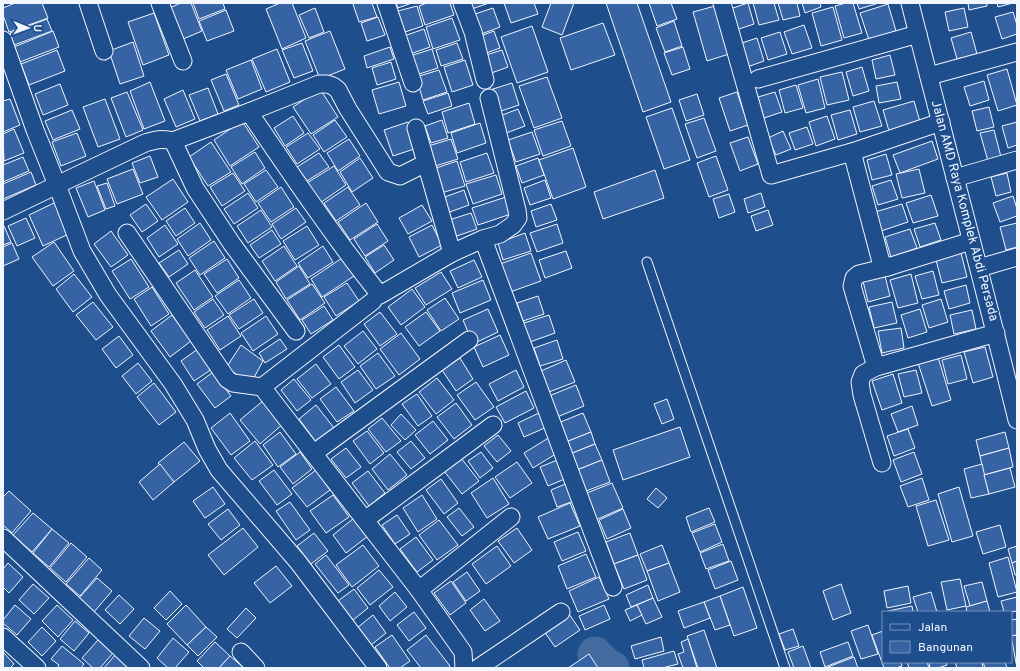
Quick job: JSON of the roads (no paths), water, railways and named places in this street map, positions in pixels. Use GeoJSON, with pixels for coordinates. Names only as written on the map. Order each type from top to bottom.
{"type":"FeatureCollection","features":[{"type":"Feature","properties":{"kind":"street"},"geometry":{"type":"LineString","coordinates":[[88,3],[104,51]]}},
{"type":"Feature","properties":{"kind":"street"},"geometry":{"type":"LineString","coordinates":[[160,3],[183,61]]}},
{"type":"Feature","properties":{"kind":"street"},"geometry":{"type":"LineString","coordinates":[[386,3],[414,84]]}},
{"type":"Feature","properties":{"kind":"street"},"geometry":{"type":"LineString","coordinates":[[462,3],[473,32],[485,80]]}},
{"type":"Feature","properties":{"kind":"street"},"geometry":{"type":"LineString","coordinates":[[722,3],[771,175],[852,152],[940,122]]}},
{"type":"Feature","properties":{"kind":"street","name":"Jalan AMD Raya Komplek Abdi Persada"},"geometry":{"type":"LineString","coordinates":[[910,3],[996,333],[1011,367],[1017,420]]}},
{"type":"Feature","properties":{"kind":"street"},"geometry":{"type":"LineString","coordinates":[[758,79],[918,34]]}},
{"type":"Feature","properties":{"kind":"street"},"geometry":{"type":"LineString","coordinates":[[3,40],[35,130],[82,250],[108,295],[174,384],[196,420],[207,449],[219,470],[298,562],[378,668]]}},
{"type":"Feature","properties":{"kind":"street"},"geometry":{"type":"LineString","coordinates":[[929,76],[1017,52]]}},
{"type":"Feature","properties":{"kind":"street"},"geometry":{"type":"LineString","coordinates":[[3,211],[145,143],[164,139],[173,141],[318,84],[334,86],[338,90],[348,109],[388,172],[400,176],[426,163]]}},
{"type":"Feature","properties":{"kind":"street"},"geometry":{"type":"LineString","coordinates":[[249,112],[345,250],[380,295],[452,253],[483,239],[500,234],[513,225],[518,218],[489,98]]}},
{"type":"Feature","properties":{"kind":"street"},"geometry":{"type":"LineString","coordinates":[[416,128],[452,253]]}},
{"type":"Feature","properties":{"kind":"street"},"geometry":{"type":"LineString","coordinates":[[173,141],[195,188],[232,244],[296,331]]}},
{"type":"Feature","properties":{"kind":"street"},"geometry":{"type":"LineString","coordinates":[[852,152],[881,262],[888,268]]}},
{"type":"Feature","properties":{"kind":"street"},"geometry":{"type":"LineString","coordinates":[[955,178],[1017,160]]}},
{"type":"Feature","properties":{"kind":"street"},"geometry":{"type":"LineString","coordinates":[[127,233],[227,379],[233,382],[262,387],[314,453],[419,590],[463,652],[464,668]]}},
{"type":"Feature","properties":{"kind":"street"},"geometry":{"type":"LineString","coordinates":[[483,239],[613,587]]}},
{"type":"Feature","properties":{"kind":"street"},"geometry":{"type":"LineString","coordinates":[[876,367],[852,286],[854,278],[859,274],[888,268],[971,241]]}},
{"type":"Feature","properties":{"kind":"street"},"geometry":{"type":"LineString","coordinates":[[979,268],[1017,257]]}},
{"type":"Feature","properties":{"kind":"street"},"geometry":{"type":"LineString","coordinates":[[262,387],[373,301]]}},
{"type":"Feature","properties":{"kind":"street"},"geometry":{"type":"LineString","coordinates":[[882,463],[862,395],[860,382],[863,374],[876,367],[996,333]]}},
{"type":"Feature","properties":{"kind":"street"},"geometry":{"type":"LineString","coordinates":[[314,453],[469,340]]}},
{"type":"Feature","properties":{"kind":"street"},"geometry":{"type":"LineString","coordinates":[[365,520],[492,425]]}},
{"type":"Feature","properties":{"kind":"street"},"geometry":{"type":"LineString","coordinates":[[419,590],[511,517]]}},
{"type":"Feature","properties":{"kind":"street"},"geometry":{"type":"LineString","coordinates":[[3,538],[141,668]]}},
{"type":"Feature","properties":{"kind":"street"},"geometry":{"type":"LineString","coordinates":[[478,668],[561,612]]}},
{"type":"Feature","properties":{"kind":"street"},"geometry":{"type":"LineString","coordinates":[[3,637],[37,668]]}},
{"type":"Feature","properties":{"kind":"street"},"geometry":{"type":"LineString","coordinates":[[241,652],[256,668]]}},
{"type":"Feature","properties":{"kind":"lane"},"geometry":{"type":"LineString","coordinates":[[647,262],[785,668]]}},
{"type":"Feature","properties":{"kind":"waterway"},"geometry":{"type":"LineString","coordinates":[[595,654],[608,667],[612,668]]}}]}
